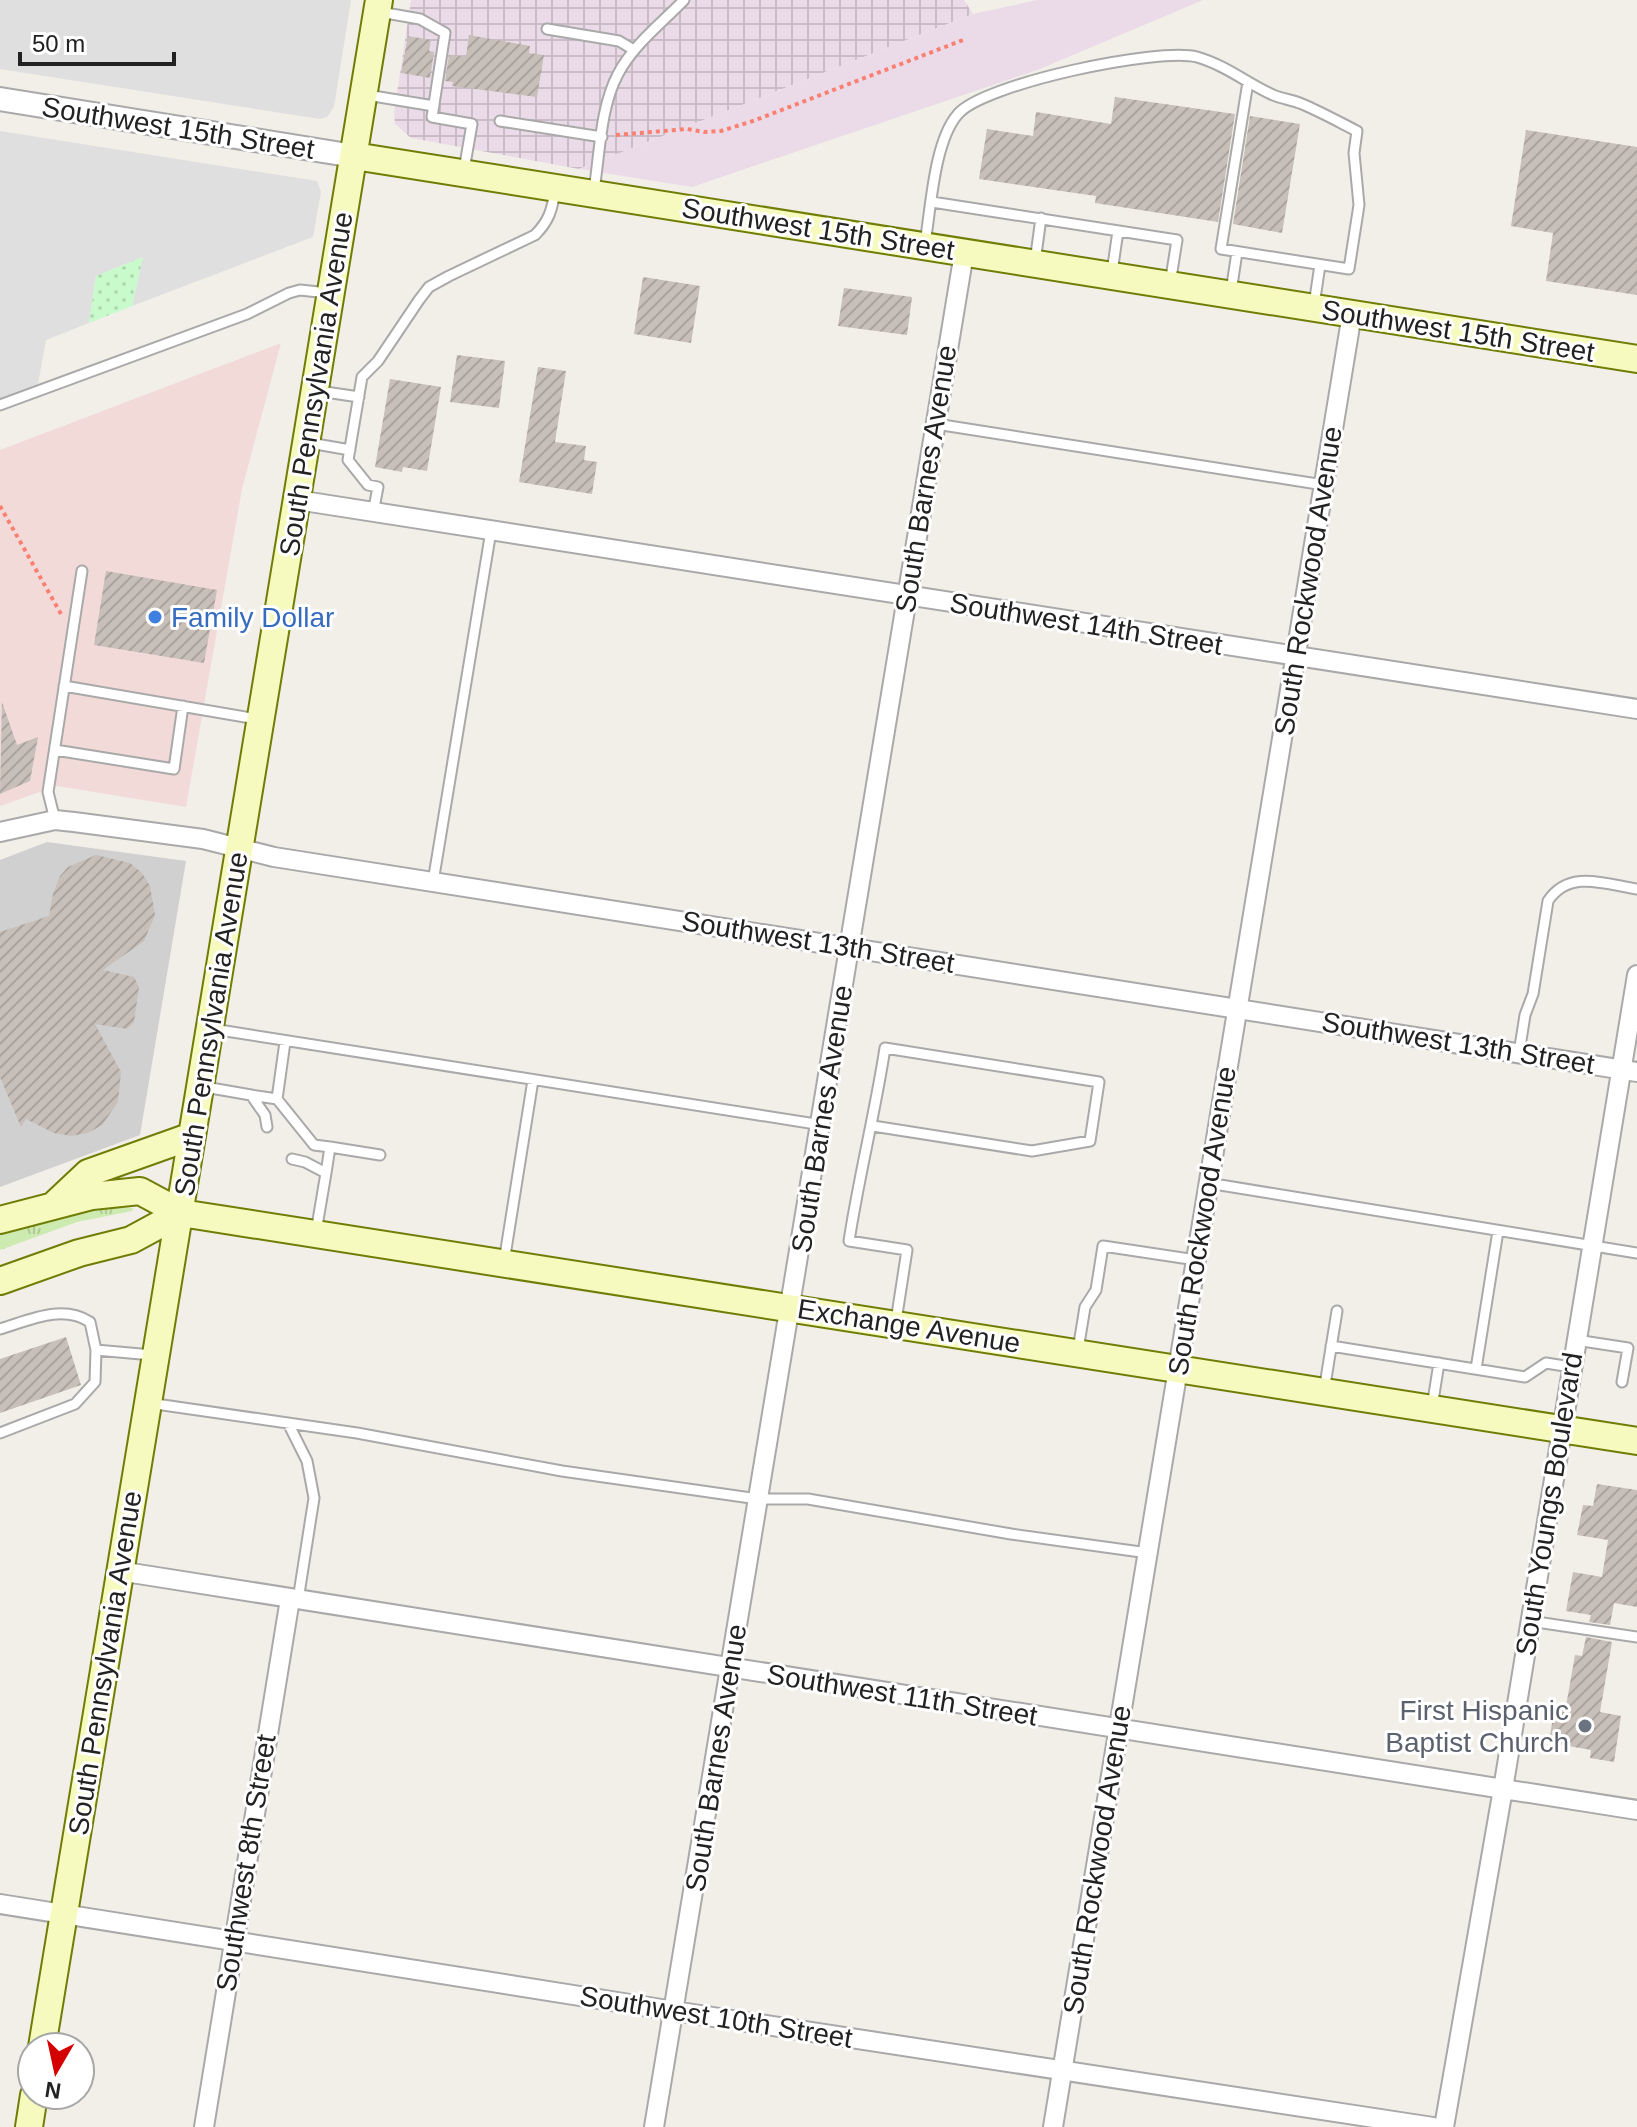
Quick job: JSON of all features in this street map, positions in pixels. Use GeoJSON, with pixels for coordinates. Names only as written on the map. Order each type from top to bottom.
{"type":"FeatureCollection","features":[{"type":"Feature","properties":{"kind":"main road","name":"South Pennsylvania Avenue"},"geometry":{"type":"LineString","coordinates":[[45,2031],[378,6]]}},
{"type":"Feature","properties":{"kind":"main road","name":"Southwest 15th Street"},"geometry":{"type":"LineString","coordinates":[[354,156],[1637,359]]}},
{"type":"Feature","properties":{"kind":"main road"},"geometry":{"type":"LineString","coordinates":[[54,1205],[88,1173],[192,1136]]}},
{"type":"Feature","properties":{"kind":"main road","name":"Exchange Avenue"},"geometry":{"type":"LineString","coordinates":[[0,1220],[92,1196],[140,1191],[181,1213],[1637,1441]]}},
{"type":"Feature","properties":{"kind":"main road"},"geometry":{"type":"LineString","coordinates":[[0,1281],[79,1253],[131,1240],[181,1213]]}},
{"type":"Feature","properties":{"kind":"street","name":"Southwest 15th Street"},"geometry":{"type":"LineString","coordinates":[[0,99],[354,156]]}},
{"type":"Feature","properties":{"kind":"street","name":"South Barnes Avenue"},"geometry":{"type":"LineString","coordinates":[[654,2127],[792,1308],[964,253]]}},
{"type":"Feature","properties":{"kind":"street","name":"South Rockwood Avenue"},"geometry":{"type":"LineString","coordinates":[[1053,2127],[1352,314]]}},
{"type":"Feature","properties":{"kind":"street","name":"Southwest 14th Street"},"geometry":{"type":"LineString","coordinates":[[297,500],[1637,709]]}},
{"type":"Feature","properties":{"kind":"street","name":"Southwest 13th Street"},"geometry":{"type":"LineString","coordinates":[[0,832],[55,820],[203,839],[274,857],[1629,1070]]}},
{"type":"Feature","properties":{"kind":"street","name":"South Youngs Boulevard"},"geometry":{"type":"LineString","coordinates":[[1444,2127],[1592,1246],[1629,1070],[1637,975]]}},
{"type":"Feature","properties":{"kind":"street","name":"Southwest 11th Street"},"geometry":{"type":"LineString","coordinates":[[119,1571],[1637,1810]]}},
{"type":"Feature","properties":{"kind":"street","name":"Southwest 8th Street"},"geometry":{"type":"LineString","coordinates":[[204,2127],[232,1941],[294,1599]]}},
{"type":"Feature","properties":{"kind":"street","name":"Southwest 10th Street"},"geometry":{"type":"LineString","coordinates":[[0,1904],[1433,2127]]}},
{"type":"Feature","properties":{"kind":"lane"},"geometry":{"type":"LineString","coordinates":[[593,193],[608,102],[618,74],[634,50],[684,0]]}},
{"type":"Feature","properties":{"kind":"lane"},"geometry":{"type":"LineString","coordinates":[[378,6],[420,19],[445,33],[432,117],[472,124],[464,173]]}},
{"type":"Feature","properties":{"kind":"lane"},"geometry":{"type":"LineString","coordinates":[[547,29],[619,41],[634,50]]}},
{"type":"Feature","properties":{"kind":"lane"},"geometry":{"type":"LineString","coordinates":[[925,246],[940,157],[956,115],[969,103],[1065,73],[1174,54],[1195,56],[1227,68],[1248,82],[1357,131],[1354,153],[1359,205],[1349,269],[1221,249],[1248,82]]}},
{"type":"Feature","properties":{"kind":"lane"},"geometry":{"type":"LineString","coordinates":[[364,94],[434,106]]}},
{"type":"Feature","properties":{"kind":"lane"},"geometry":{"type":"LineString","coordinates":[[500,121],[602,137]]}},
{"type":"Feature","properties":{"kind":"lane"},"geometry":{"type":"LineString","coordinates":[[373,513],[378,487],[368,485],[348,460],[362,377],[378,361],[429,287],[535,235],[546,225],[556,187]]}},
{"type":"Feature","properties":{"kind":"lane"},"geometry":{"type":"LineString","coordinates":[[932,202],[1177,240],[1170,285]]}},
{"type":"Feature","properties":{"kind":"lane"},"geometry":{"type":"LineString","coordinates":[[1035,264],[1041,218]]}},
{"type":"Feature","properties":{"kind":"lane"},"geometry":{"type":"LineString","coordinates":[[1111,276],[1118,231]]}},
{"type":"Feature","properties":{"kind":"lane"},"geometry":{"type":"LineString","coordinates":[[1231,295],[1237,252]]}},
{"type":"Feature","properties":{"kind":"lane"},"geometry":{"type":"LineString","coordinates":[[1313,308],[1320,265]]}},
{"type":"Feature","properties":{"kind":"lane"},"geometry":{"type":"LineString","coordinates":[[0,405],[247,314],[289,293],[300,290],[331,293]]}},
{"type":"Feature","properties":{"kind":"lane"},"geometry":{"type":"LineString","coordinates":[[315,390],[359,397]]}},
{"type":"Feature","properties":{"kind":"lane"},"geometry":{"type":"LineString","coordinates":[[935,423],[1324,485]]}},
{"type":"Feature","properties":{"kind":"lane"},"geometry":{"type":"LineString","coordinates":[[307,443],[350,450]]}},
{"type":"Feature","properties":{"kind":"lane"},"geometry":{"type":"LineString","coordinates":[[433,882],[491,531]]}},
{"type":"Feature","properties":{"kind":"lane"},"geometry":{"type":"LineString","coordinates":[[55,820],[48,792],[82,571]]}},
{"type":"Feature","properties":{"kind":"lane"},"geometry":{"type":"LineString","coordinates":[[64,686],[260,720]]}},
{"type":"Feature","properties":{"kind":"lane"},"geometry":{"type":"LineString","coordinates":[[55,750],[174,769],[183,706]]}},
{"type":"Feature","properties":{"kind":"lane"},"geometry":{"type":"LineString","coordinates":[[1519,1053],[1525,1015],[1533,994],[1548,901],[1556,889],[1564,883],[1579,881],[1637,889]]}},
{"type":"Feature","properties":{"kind":"lane"},"geometry":{"type":"LineString","coordinates":[[209,1029],[822,1125]]}},
{"type":"Feature","properties":{"kind":"lane"},"geometry":{"type":"LineString","coordinates":[[277,1099],[285,1042]]}},
{"type":"Feature","properties":{"kind":"lane"},"geometry":{"type":"LineString","coordinates":[[873,1126],[1032,1151],[1090,1141],[1099,1082],[885,1048],[873,1126],[861,1164],[849,1241],[907,1250],[895,1324]]}},
{"type":"Feature","properties":{"kind":"lane"},"geometry":{"type":"LineString","coordinates":[[504,1262],[533,1080]]}},
{"type":"Feature","properties":{"kind":"lane"},"geometry":{"type":"LineString","coordinates":[[200,1086],[277,1099],[314,1145],[380,1155]]}},
{"type":"Feature","properties":{"kind":"lane"},"geometry":{"type":"LineString","coordinates":[[251,1095],[265,1115],[267,1127]]}},
{"type":"Feature","properties":{"kind":"lane"},"geometry":{"type":"LineString","coordinates":[[265,1115],[278,1122]]}},
{"type":"Feature","properties":{"kind":"lane"},"geometry":{"type":"LineString","coordinates":[[316,1232],[330,1147]]}},
{"type":"Feature","properties":{"kind":"lane"},"geometry":{"type":"LineString","coordinates":[[302,1150],[305,1162]]}},
{"type":"Feature","properties":{"kind":"lane"},"geometry":{"type":"LineString","coordinates":[[292,1159],[326,1173]]}},
{"type":"Feature","properties":{"kind":"lane"},"geometry":{"type":"LineString","coordinates":[[1208,1183],[1637,1253]]}},
{"type":"Feature","properties":{"kind":"lane"},"geometry":{"type":"LineString","coordinates":[[1476,1369],[1498,1231]]}},
{"type":"Feature","properties":{"kind":"lane"},"geometry":{"type":"LineString","coordinates":[[1078,1353],[1085,1307],[1096,1290],[1103,1246],[1196,1261]]}},
{"type":"Feature","properties":{"kind":"lane"},"geometry":{"type":"LineString","coordinates":[[1324,1392],[1337,1311]]}},
{"type":"Feature","properties":{"kind":"lane"},"geometry":{"type":"LineString","coordinates":[[0,1329],[58,1312],[79,1315],[90,1322],[96,1350],[95,1382],[75,1404],[0,1433]]}},
{"type":"Feature","properties":{"kind":"lane"},"geometry":{"type":"LineString","coordinates":[[1576,1340],[1628,1348],[1622,1382]]}},
{"type":"Feature","properties":{"kind":"lane"},"geometry":{"type":"LineString","coordinates":[[1331,1346],[1525,1377],[1546,1363],[1571,1367]]}},
{"type":"Feature","properties":{"kind":"lane"},"geometry":{"type":"LineString","coordinates":[[96,1350],[157,1355]]}},
{"type":"Feature","properties":{"kind":"lane"},"geometry":{"type":"LineString","coordinates":[[1432,1408],[1439,1363]]}},
{"type":"Feature","properties":{"kind":"lane"},"geometry":{"type":"LineString","coordinates":[[149,1403],[357,1433],[562,1471],[758,1499],[808,1499],[1011,1534],[1148,1553]]}},
{"type":"Feature","properties":{"kind":"lane"},"geometry":{"type":"LineString","coordinates":[[288,1423],[307,1461],[314,1498],[294,1599]]}},
{"type":"Feature","properties":{"kind":"lane"},"geometry":{"type":"LineString","coordinates":[[1530,1621],[1637,1637]]}},
{"type":"Feature","properties":{"kind":"path"},"geometry":{"type":"LineString","coordinates":[[602,137],[650,131],[721,131],[963,40]]}},
{"type":"Feature","properties":{"kind":"path"},"geometry":{"type":"LineString","coordinates":[[0,506],[61,613],[76,615]]}},
{"type":"Feature","properties":{"kind":"shaded area"},"geometry":{"type":"Polygon","coordinates":[[[0,0],[351,0],[334,107],[327,117],[320,119],[0,69],[0,0]]]}},
{"type":"Feature","properties":{"kind":"shaded area"},"geometry":{"type":"Polygon","coordinates":[[[411,0],[964,0],[973,14],[579,169],[411,138],[395,124],[411,0]]]}},
{"type":"Feature","properties":{"kind":"shaded area"},"geometry":{"type":"Polygon","coordinates":[[[1037,0],[1203,0],[1040,69],[692,187],[579,169],[973,14],[1037,0]]]}},
{"type":"Feature","properties":{"kind":"shaded area"},"geometry":{"type":"Polygon","coordinates":[[[0,131],[317,181],[321,192],[313,237],[132,306],[143,257],[96,276],[89,323],[46,340],[38,384],[0,398],[0,131]]]}},
{"type":"Feature","properties":{"kind":"shaded area"},"geometry":{"type":"Polygon","coordinates":[[[281,343],[242,489],[186,807],[57,786],[0,806],[0,450],[281,343]]]}},
{"type":"Feature","properties":{"kind":"shaded area"},"geometry":{"type":"Polygon","coordinates":[[[47,842],[186,861],[140,1135],[0,1187],[0,860],[47,842]]]}},
{"type":"Feature","properties":{"kind":"green space"},"geometry":{"type":"Polygon","coordinates":[[[143,257],[132,306],[89,323],[96,276],[143,257]]]}},
{"type":"Feature","properties":{"kind":"green space"},"geometry":{"type":"Polygon","coordinates":[[[98,1207],[133,1208],[132,1211],[77,1222],[0,1250],[0,1235],[46,1219],[98,1207]]]}},
{"type":"Feature","properties":{"kind":"building"},"geometry":{"type":"Polygon","coordinates":[[[469,35],[530,46],[529,53],[544,55],[537,97],[452,86],[453,82],[445,81],[449,55],[466,57],[469,35]]]}},
{"type":"Feature","properties":{"kind":"building"},"geometry":{"type":"Polygon","coordinates":[[[408,36],[431,40],[429,51],[434,52],[430,78],[401,73],[408,36]]]}},
{"type":"Feature","properties":{"kind":"building"},"geometry":{"type":"Polygon","coordinates":[[[1115,97],[1235,114],[1218,222],[1095,203],[1096,196],[979,179],[987,129],[1033,136],[1036,112],[1111,124],[1115,97]]]}},
{"type":"Feature","properties":{"kind":"building"},"geometry":{"type":"Polygon","coordinates":[[[1250,116],[1300,124],[1282,233],[1233,224],[1250,116]]]}},
{"type":"Feature","properties":{"kind":"building"},"geometry":{"type":"Polygon","coordinates":[[[1526,130],[1637,147],[1637,295],[1546,281],[1553,233],[1511,226],[1526,130]]]}},
{"type":"Feature","properties":{"kind":"building"},"geometry":{"type":"Polygon","coordinates":[[[643,277],[700,286],[691,343],[634,334],[643,277]]]}},
{"type":"Feature","properties":{"kind":"building"},"geometry":{"type":"Polygon","coordinates":[[[844,288],[912,297],[907,335],[838,326],[844,288]]]}},
{"type":"Feature","properties":{"kind":"building"},"geometry":{"type":"Polygon","coordinates":[[[457,355],[505,361],[499,408],[450,402],[457,355]]]}},
{"type":"Feature","properties":{"kind":"building"},"geometry":{"type":"Polygon","coordinates":[[[538,367],[566,371],[555,442],[586,446],[584,460],[597,462],[592,494],[519,482],[538,367]]]}},
{"type":"Feature","properties":{"kind":"building"},"geometry":{"type":"Polygon","coordinates":[[[390,379],[441,387],[427,471],[403,467],[402,472],[375,467],[390,379]]]}},
{"type":"Feature","properties":{"kind":"building","name":"Family Dollar"},"geometry":{"type":"Polygon","coordinates":[[[106,571],[217,590],[204,663],[94,645],[106,571]]]}},
{"type":"Feature","properties":{"kind":"building"},"geometry":{"type":"Polygon","coordinates":[[[2,702],[17,745],[38,737],[30,781],[0,794],[2,702]]]}},
{"type":"Feature","properties":{"kind":"building"},"geometry":{"type":"Polygon","coordinates":[[[96,855],[130,863],[142,873],[150,886],[155,915],[144,941],[103,970],[134,977],[139,987],[134,1022],[127,1029],[95,1024],[121,1072],[118,1102],[102,1125],[88,1133],[71,1136],[54,1133],[26,1119],[21,1127],[0,1077],[0,932],[49,916],[60,876],[68,867],[96,855]]]}},
{"type":"Feature","properties":{"kind":"building"},"geometry":{"type":"Polygon","coordinates":[[[66,1337],[81,1385],[0,1413],[0,1359],[66,1337]]]}},
{"type":"Feature","properties":{"kind":"building"},"geometry":{"type":"Polygon","coordinates":[[[1597,1484],[1637,1490],[1637,1607],[1614,1603],[1610,1625],[1589,1622],[1591,1615],[1566,1611],[1573,1572],[1602,1577],[1608,1540],[1577,1535],[1583,1505],[1593,1506],[1597,1484]]]}},
{"type":"Feature","properties":{"kind":"building"},"geometry":{"type":"Polygon","coordinates":[[[1586,1637],[1612,1642],[1600,1712],[1621,1716],[1614,1762],[1590,1758],[1591,1750],[1557,1744],[1558,1736],[1550,1735],[1554,1712],[1562,1714],[1563,1706],[1566,1706],[1575,1655],[1582,1656],[1586,1637]]]}},
{"type":"Feature","properties":{"kind":"place","name":"Family Dollar"},"geometry":{"type":"Point","coordinates":[155,617]}},
{"type":"Feature","properties":{"kind":"place","name":"First Hispanic Baptist Church"},"geometry":{"type":"Point","coordinates":[1585,1726]}}]}
